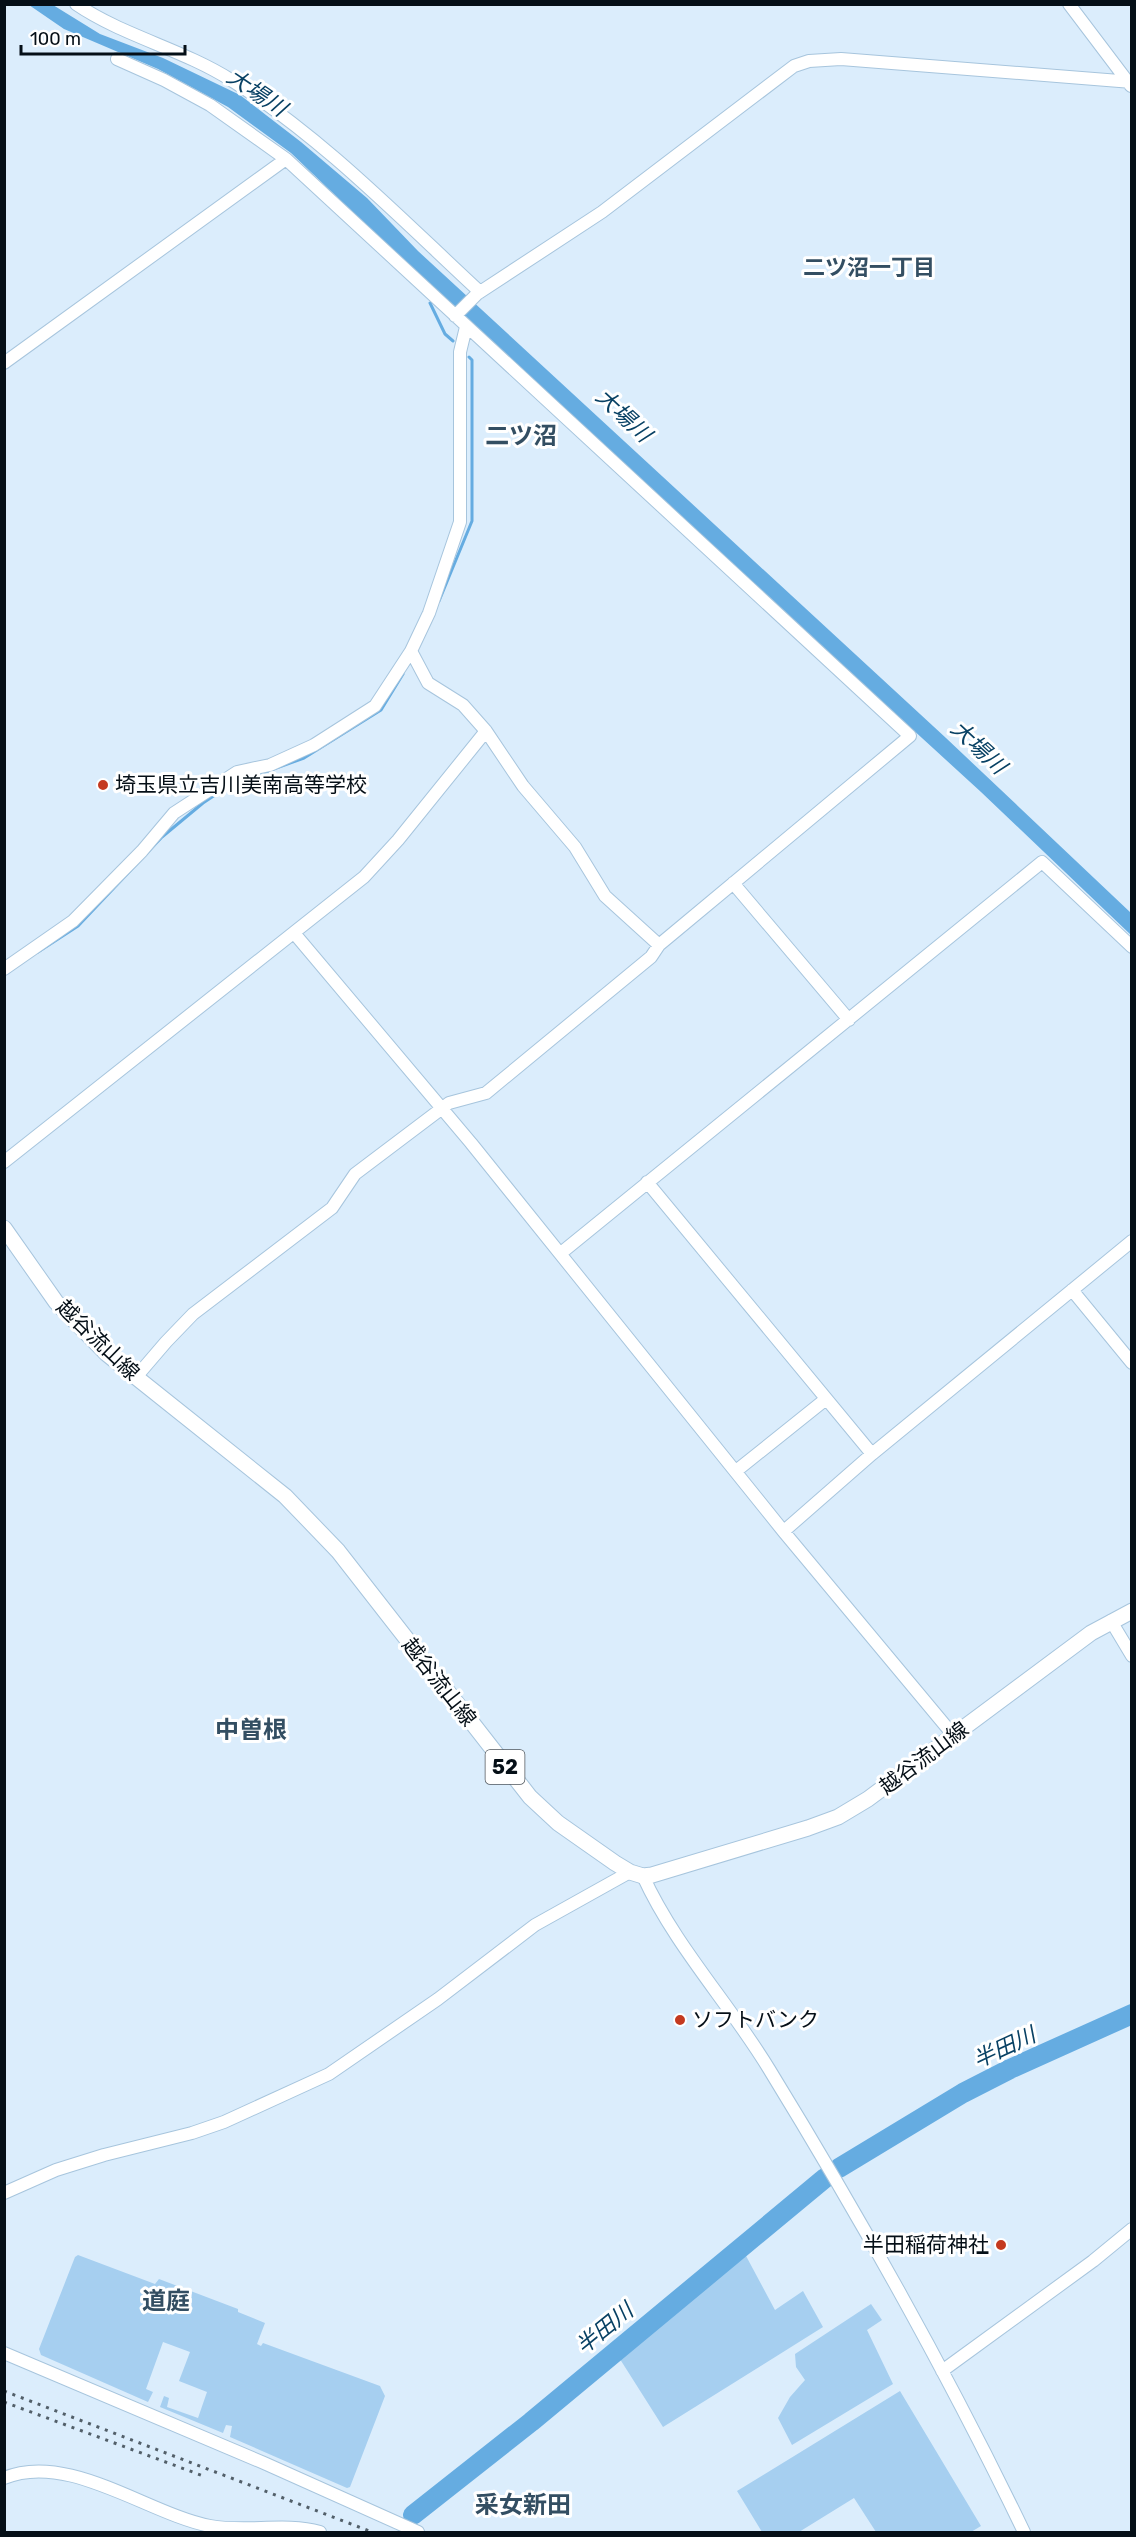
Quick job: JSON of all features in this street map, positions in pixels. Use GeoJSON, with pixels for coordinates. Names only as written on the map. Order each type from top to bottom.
{"type":"FeatureCollection","features":[{"type":"Feature","properties":{"kind":"main road","name":"越谷流山線"},"geometry":{"type":"LineString","coordinates":[[4,1228],[56,1302],[107,1354],[260,1475],[299,1509],[338,1551],[530,1797],[579,1839],[636,1874],[796,1832],[838,1817],[868,1799],[1054,1660],[1111,1621],[1131,1611]]}},
{"type":"Feature","properties":{"kind":"street"},"geometry":{"type":"LineString","coordinates":[[76,4],[92,15],[168,47],[230,79],[259,99],[313,140],[478,293]]}},
{"type":"Feature","properties":{"kind":"street"},"geometry":{"type":"LineString","coordinates":[[1069,4],[1130,84]]}},
{"type":"Feature","properties":{"kind":"street"},"geometry":{"type":"LineString","coordinates":[[117,59],[164,80],[210,105],[286,159],[910,736],[659,945],[651,957],[486,1093],[449,1103],[440,1108],[355,1174],[332,1208],[193,1314],[136,1377]]}},
{"type":"Feature","properties":{"kind":"street"},"geometry":{"type":"LineString","coordinates":[[457,315],[478,293],[602,212],[794,66],[809,61],[841,59],[1130,84]]}},
{"type":"Feature","properties":{"kind":"street"},"geometry":{"type":"LineString","coordinates":[[4,363],[286,159]]}},
{"type":"Feature","properties":{"kind":"street"},"geometry":{"type":"LineString","coordinates":[[4,969],[74,921],[174,813],[237,772],[270,765],[314,745],[375,706],[413,655],[460,522],[460,352],[466,327]]}},
{"type":"Feature","properties":{"kind":"street"},"geometry":{"type":"LineString","coordinates":[[413,655],[428,683],[463,705],[486,730],[523,786],[575,847],[605,896],[659,945]]}},
{"type":"Feature","properties":{"kind":"street"},"geometry":{"type":"LineString","coordinates":[[4,1162],[364,877],[398,840],[486,730]]}},
{"type":"Feature","properties":{"kind":"street"},"geometry":{"type":"LineString","coordinates":[[561,1253],[1042,862],[1131,947]]}},
{"type":"Feature","properties":{"kind":"street"},"geometry":{"type":"LineString","coordinates":[[733,883],[849,1020]]}},
{"type":"Feature","properties":{"kind":"street"},"geometry":{"type":"LineString","coordinates":[[294,933],[561,1253],[784,1531],[954,1736]]}},
{"type":"Feature","properties":{"kind":"street"},"geometry":{"type":"LineString","coordinates":[[647,1182],[872,1454]]}},
{"type":"Feature","properties":{"kind":"street"},"geometry":{"type":"LineString","coordinates":[[784,1531],[872,1454],[1131,1241]]}},
{"type":"Feature","properties":{"kind":"street"},"geometry":{"type":"LineString","coordinates":[[1072,1290],[1131,1363]]}},
{"type":"Feature","properties":{"kind":"street"},"geometry":{"type":"LineString","coordinates":[[736,1471],[826,1399]]}},
{"type":"Feature","properties":{"kind":"street"},"geometry":{"type":"LineString","coordinates":[[1111,1621],[1131,1656]]}},
{"type":"Feature","properties":{"kind":"street"},"geometry":{"type":"LineString","coordinates":[[4,2193],[56,2170],[104,2154],[192,2133],[224,2122],[329,2074],[438,1999],[535,1925],[636,1874],[765,2063],[825,2161],[942,2370],[1024,2532]]}},
{"type":"Feature","properties":{"kind":"street"},"geometry":{"type":"LineString","coordinates":[[942,2370],[1075,2275],[1131,2229]]}},
{"type":"Feature","properties":{"kind":"street"},"geometry":{"type":"LineString","coordinates":[[4,2353],[264,2463],[418,2532]]}},
{"type":"Feature","properties":{"kind":"street"},"geometry":{"type":"LineString","coordinates":[[4,2478],[25,2471],[66,2473],[208,2526],[244,2530],[298,2528],[320,2532]]}},
{"type":"Feature","properties":{"kind":"shaded area"},"geometry":{"type":"Polygon","coordinates":[[[29,5],[53,5],[100,34],[163,58],[240,95],[301,142],[367,198],[418,251],[946,738],[1131,913],[1131,935],[981,792],[474,328],[291,153],[228,107],[158,69],[64,29],[29,5]]]}},
{"type":"Feature","properties":{"kind":"shaded area"},"geometry":{"type":"Polygon","coordinates":[[[745,2254],[775,2310],[803,2291],[823,2327],[663,2427],[618,2356],[745,2254]]]}},
{"type":"Feature","properties":{"kind":"shaded area"},"geometry":{"type":"Polygon","coordinates":[[[78,2255],[155,2284],[159,2279],[238,2309],[238,2312],[265,2323],[257,2344],[261,2346],[263,2343],[380,2386],[385,2396],[350,2487],[347,2488],[230,2437],[232,2426],[226,2425],[223,2433],[160,2407],[164,2396],[169,2398],[167,2407],[198,2418],[207,2392],[179,2381],[190,2352],[163,2342],[146,2389],[153,2392],[148,2402],[41,2355],[39,2349],[75,2257],[78,2255]]]}},
{"type":"Feature","properties":{"kind":"shaded area"},"geometry":{"type":"Polygon","coordinates":[[[871,2304],[882,2320],[867,2330],[893,2384],[792,2445],[778,2418],[790,2397],[805,2380],[796,2367],[795,2354],[871,2304]]]}},
{"type":"Feature","properties":{"kind":"shaded area"},"geometry":{"type":"Polygon","coordinates":[[[900,2391],[981,2526],[971,2532],[876,2532],[854,2498],[799,2532],[762,2532],[737,2491],[900,2391]]]}},
{"type":"Feature","properties":{"kind":"waterway"},"geometry":{"type":"LineString","coordinates":[[430,303],[445,334],[453,341]]}},
{"type":"Feature","properties":{"kind":"waterway"},"geometry":{"type":"LineString","coordinates":[[439,601],[472,521],[472,360],[469,357]]}},
{"type":"Feature","properties":{"kind":"waterway"},"geometry":{"type":"LineString","coordinates":[[38,952],[78,926],[162,837],[203,803],[230,785],[304,758],[381,710],[403,674]]}},
{"type":"Feature","properties":{"kind":"waterway","name":"半田川"},"geometry":{"type":"LineString","coordinates":[[839,2168],[963,2093],[1010,2069],[1132,2014]]}},
{"type":"Feature","properties":{"kind":"waterway","name":"半田川"},"geometry":{"type":"LineString","coordinates":[[413,2515],[531,2422],[825,2178]]}},
{"type":"Feature","properties":{"kind":"railway"},"geometry":{"type":"LineString","coordinates":[[4,2391],[372,2532]]}},
{"type":"Feature","properties":{"kind":"railway"},"geometry":{"type":"LineString","coordinates":[[4,2402],[206,2477]]}},
{"type":"Feature","properties":{"kind":"place","name":"埼玉県立吉川美南高等学校"},"geometry":{"type":"Point","coordinates":[103,785]}},
{"type":"Feature","properties":{"kind":"place","name":"ソフトバンク"},"geometry":{"type":"Point","coordinates":[680,2020]}},
{"type":"Feature","properties":{"kind":"place","name":"半田稲荷神社"},"geometry":{"type":"Point","coordinates":[1001,2245]}},
{"type":"Feature","properties":{"kind":"district","name":"二ツ沼一丁目"},"geometry":{"type":"Point","coordinates":[869,267]}},
{"type":"Feature","properties":{"kind":"district","name":"二ツ沼"},"geometry":{"type":"Point","coordinates":[521,436]}},
{"type":"Feature","properties":{"kind":"district","name":"中曽根"},"geometry":{"type":"Point","coordinates":[251,1730]}},
{"type":"Feature","properties":{"kind":"district","name":"道庭"},"geometry":{"type":"Point","coordinates":[166,2301]}},
{"type":"Feature","properties":{"kind":"district","name":"采女新田"},"geometry":{"type":"Point","coordinates":[523,2505]}},
{"type":"Feature","properties":{"kind":"water label","name":"大場川"},"geometry":{"type":"Point","coordinates":[257,92]}},
{"type":"Feature","properties":{"kind":"water label","name":"大場川"},"geometry":{"type":"Point","coordinates":[624,415]}},
{"type":"Feature","properties":{"kind":"water label","name":"大場川"},"geometry":{"type":"Point","coordinates":[979,747]}}]}
